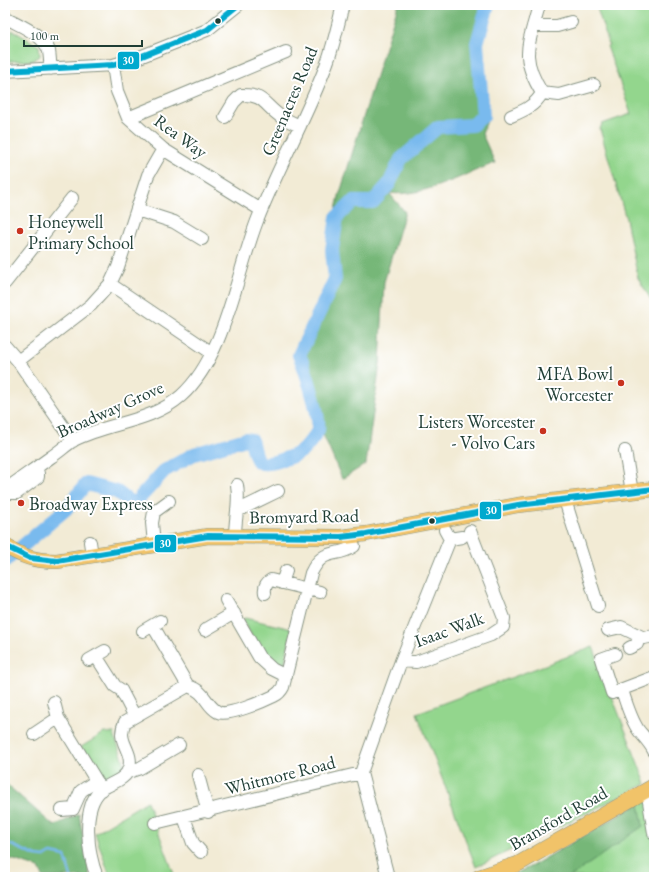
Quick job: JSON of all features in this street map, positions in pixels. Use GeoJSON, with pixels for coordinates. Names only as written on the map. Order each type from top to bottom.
{"type":"FeatureCollection","features":[{"type":"Feature","properties":{"kind":"main road","name":"Bromyard Road"},"geometry":{"type":"LineString","coordinates":[[5,546],[24,557],[39,561],[57,561],[91,549],[154,544],[208,536],[341,537],[356,541],[518,505],[654,489]]}},
{"type":"Feature","properties":{"kind":"main road","name":"Bransford Road"},"geometry":{"type":"LineString","coordinates":[[479,877],[518,864],[650,787]]}},
{"type":"Feature","properties":{"kind":"street"},"geometry":{"type":"LineString","coordinates":[[5,71],[113,65],[137,58],[206,30],[238,5]]}},
{"type":"Feature","properties":{"kind":"street","name":"Greenacres Road"},"geometry":{"type":"LineString","coordinates":[[261,210],[328,62],[343,5]]}},
{"type":"Feature","properties":{"kind":"street"},"geometry":{"type":"LineString","coordinates":[[539,5],[528,40],[527,57],[534,80],[542,93]]}},
{"type":"Feature","properties":{"kind":"street"},"geometry":{"type":"LineString","coordinates":[[5,17],[39,37],[46,43],[49,50],[51,69]]}},
{"type":"Feature","properties":{"kind":"street"},"geometry":{"type":"LineString","coordinates":[[533,26],[557,26],[571,22]]}},
{"type":"Feature","properties":{"kind":"street"},"geometry":{"type":"LineString","coordinates":[[128,118],[286,52]]}},
{"type":"Feature","properties":{"kind":"street","name":"Rea Way"},"geometry":{"type":"LineString","coordinates":[[113,65],[117,91],[128,118],[163,149],[261,210]]}},
{"type":"Feature","properties":{"kind":"street"},"geometry":{"type":"LineString","coordinates":[[542,93],[559,95],[594,85]]}},
{"type":"Feature","properties":{"kind":"street"},"geometry":{"type":"LineString","coordinates":[[511,116],[526,110],[539,99],[542,93]]}},
{"type":"Feature","properties":{"kind":"street"},"geometry":{"type":"LineString","coordinates":[[225,117],[234,102],[242,95],[253,95],[262,99],[279,115],[300,126]]}},
{"type":"Feature","properties":{"kind":"street"},"geometry":{"type":"LineString","coordinates":[[18,361],[91,305],[110,284],[118,267],[148,175],[163,149]]}},
{"type":"Feature","properties":{"kind":"street"},"geometry":{"type":"LineString","coordinates":[[5,283],[72,198]]}},
{"type":"Feature","properties":{"kind":"street"},"geometry":{"type":"LineString","coordinates":[[137,210],[174,222],[202,239]]}},
{"type":"Feature","properties":{"kind":"street","name":"Broadway Grove"},"geometry":{"type":"LineString","coordinates":[[6,490],[73,441],[91,433],[146,417],[181,396],[204,367],[212,353],[219,336],[250,238],[261,210]]}},
{"type":"Feature","properties":{"kind":"street"},"geometry":{"type":"LineString","coordinates":[[110,284],[212,353]]}},
{"type":"Feature","properties":{"kind":"street"},"geometry":{"type":"LineString","coordinates":[[5,346],[18,361],[73,441]]}},
{"type":"Feature","properties":{"kind":"street"},"geometry":{"type":"LineString","coordinates":[[625,451],[632,492]]}},
{"type":"Feature","properties":{"kind":"street"},"geometry":{"type":"LineString","coordinates":[[235,536],[239,497],[237,485]]}},
{"type":"Feature","properties":{"kind":"street"},"geometry":{"type":"LineString","coordinates":[[237,509],[241,509],[278,491]]}},
{"type":"Feature","properties":{"kind":"street"},"geometry":{"type":"LineString","coordinates":[[565,500],[598,606]]}},
{"type":"Feature","properties":{"kind":"street"},"geometry":{"type":"LineString","coordinates":[[154,544],[152,523],[154,512],[169,501]]}},
{"type":"Feature","properties":{"kind":"street","name":"Isaac Walk"},"geometry":{"type":"LineString","coordinates":[[462,532],[504,618],[503,627],[492,635],[416,662],[401,661],[462,532]]}},
{"type":"Feature","properties":{"kind":"street"},"geometry":{"type":"LineString","coordinates":[[152,626],[188,686],[203,694],[216,711],[220,713],[230,713],[276,696],[283,687],[307,589],[316,562],[323,556],[343,552],[356,541]]}},
{"type":"Feature","properties":{"kind":"street"},"geometry":{"type":"LineString","coordinates":[[282,583],[286,571]]}},
{"type":"Feature","properties":{"kind":"street"},"geometry":{"type":"LineString","coordinates":[[265,593],[264,588],[268,582],[272,580],[320,592]]}},
{"type":"Feature","properties":{"kind":"street"},"geometry":{"type":"LineString","coordinates":[[226,600],[259,656],[272,669],[286,676]]}},
{"type":"Feature","properties":{"kind":"street"},"geometry":{"type":"LineString","coordinates":[[206,630],[234,613]]}},
{"type":"Feature","properties":{"kind":"street"},"geometry":{"type":"LineString","coordinates":[[608,630],[621,627],[644,638],[654,636]]}},
{"type":"Feature","properties":{"kind":"street"},"geometry":{"type":"LineString","coordinates":[[628,648],[637,644],[639,636]]}},
{"type":"Feature","properties":{"kind":"street"},"geometry":{"type":"LineString","coordinates":[[615,654],[601,659],[617,691],[626,704],[638,730],[650,742],[654,751]]}},
{"type":"Feature","properties":{"kind":"street"},"geometry":{"type":"LineString","coordinates":[[96,656],[115,686],[121,690],[134,715]]}},
{"type":"Feature","properties":{"kind":"street"},"geometry":{"type":"LineString","coordinates":[[388,877],[361,773],[401,661]]}},
{"type":"Feature","properties":{"kind":"street"},"geometry":{"type":"LineString","coordinates":[[617,691],[654,677]]}},
{"type":"Feature","properties":{"kind":"street"},"geometry":{"type":"LineString","coordinates":[[128,772],[130,759],[121,736],[125,722],[134,715],[188,686]]}},
{"type":"Feature","properties":{"kind":"street"},"geometry":{"type":"LineString","coordinates":[[54,702],[58,718],[99,786]]}},
{"type":"Feature","properties":{"kind":"street"},"geometry":{"type":"LineString","coordinates":[[34,734],[58,718]]}},
{"type":"Feature","properties":{"kind":"street"},"geometry":{"type":"LineString","coordinates":[[62,810],[73,809],[81,791],[125,776],[128,772],[140,768],[179,745]]}},
{"type":"Feature","properties":{"kind":"street","name":"Whitmore Road"},"geometry":{"type":"LineString","coordinates":[[155,823],[208,812],[361,773]]}},
{"type":"Feature","properties":{"kind":"street","name":"Whitmore Road"},"geometry":{"type":"LineString","coordinates":[[198,775],[208,812]]}},
{"type":"Feature","properties":{"kind":"street"},"geometry":{"type":"LineString","coordinates":[[98,877],[93,867],[88,817],[99,786]]}},
{"type":"Feature","properties":{"kind":"street"},"geometry":{"type":"LineString","coordinates":[[650,787],[654,833]]}},
{"type":"Feature","properties":{"kind":"street"},"geometry":{"type":"LineString","coordinates":[[184,817],[193,843],[201,852]]}},
{"type":"Feature","properties":{"kind":"green space"},"geometry":{"type":"Polygon","coordinates":[[[398,5],[493,5],[481,46],[482,70],[488,118],[482,134],[495,163],[429,189],[402,194],[389,193],[405,212],[384,282],[380,363],[366,464],[342,479],[317,420],[305,367],[299,355],[335,279],[327,250],[339,196],[398,5]]]}},
{"type":"Feature","properties":{"kind":"green space"},"geometry":{"type":"Polygon","coordinates":[[[596,5],[654,5],[654,305],[638,278],[626,219],[600,129],[602,124],[631,114],[607,46],[609,45],[596,5]]]}},
{"type":"Feature","properties":{"kind":"green space"},"geometry":{"type":"Polygon","coordinates":[[[12,30],[39,46],[40,56],[32,61],[5,61],[12,30]]]}},
{"type":"Feature","properties":{"kind":"green space"},"geometry":{"type":"Polygon","coordinates":[[[245,618],[292,629],[284,666],[280,668],[264,656],[242,620],[245,618]]]}},
{"type":"Feature","properties":{"kind":"green space"},"geometry":{"type":"Polygon","coordinates":[[[593,647],[646,784],[476,867],[417,713],[593,647]]]}},
{"type":"Feature","properties":{"kind":"green space"},"geometry":{"type":"Polygon","coordinates":[[[104,733],[114,733],[124,763],[120,773],[102,782],[81,747],[104,733]]]}},
{"type":"Feature","properties":{"kind":"green space"},"geometry":{"type":"Polygon","coordinates":[[[5,783],[54,826],[79,814],[90,877],[43,877],[39,868],[5,857],[5,783]]]}},
{"type":"Feature","properties":{"kind":"green space"},"geometry":{"type":"Polygon","coordinates":[[[654,797],[654,877],[507,877],[532,866],[643,801],[654,797]]]}},
{"type":"Feature","properties":{"kind":"green space"},"geometry":{"type":"Polygon","coordinates":[[[147,801],[175,877],[110,877],[95,833],[147,801]]]}},
{"type":"Feature","properties":{"kind":"green space"},"geometry":{"type":"Polygon","coordinates":[[[639,804],[643,826],[570,877],[507,877],[532,866],[639,804]]]}},
{"type":"Feature","properties":{"kind":"waterway"},"geometry":{"type":"LineString","coordinates":[[5,561],[66,509],[86,484],[117,492],[130,502],[136,502],[164,471],[194,454],[246,439],[251,440],[258,461],[261,463],[267,463],[294,455],[307,446],[317,432],[318,424],[312,392],[299,355],[335,279],[332,250],[337,217],[353,202],[373,202],[389,184],[401,159],[438,127],[472,125],[483,116],[477,43],[488,5]]}},
{"type":"Feature","properties":{"kind":"waterway"},"geometry":{"type":"LineString","coordinates":[[5,842],[36,856],[44,857],[51,853],[65,856],[71,877]]}},
{"type":"Feature","properties":{"kind":"transit line","name":"30"},"geometry":{"type":"LineString","coordinates":[[5,71],[113,65],[137,58],[207,30],[238,5]]}},
{"type":"Feature","properties":{"kind":"transit line","name":"30"},"geometry":{"type":"LineString","coordinates":[[5,546],[30,558],[57,561],[208,536],[341,537],[366,534],[518,505],[654,489]]}},
{"type":"Feature","properties":{"kind":"place","name":"Honeywell Primary School"},"geometry":{"type":"Point","coordinates":[20,231]}},
{"type":"Feature","properties":{"kind":"place","name":"MFA Bowl Worcester"},"geometry":{"type":"Point","coordinates":[621,383]}},
{"type":"Feature","properties":{"kind":"place","name":"Listers Worcester - Volvo Cars"},"geometry":{"type":"Point","coordinates":[543,431]}},
{"type":"Feature","properties":{"kind":"place","name":"Broadway Express"},"geometry":{"type":"Point","coordinates":[21,503]}}]}
